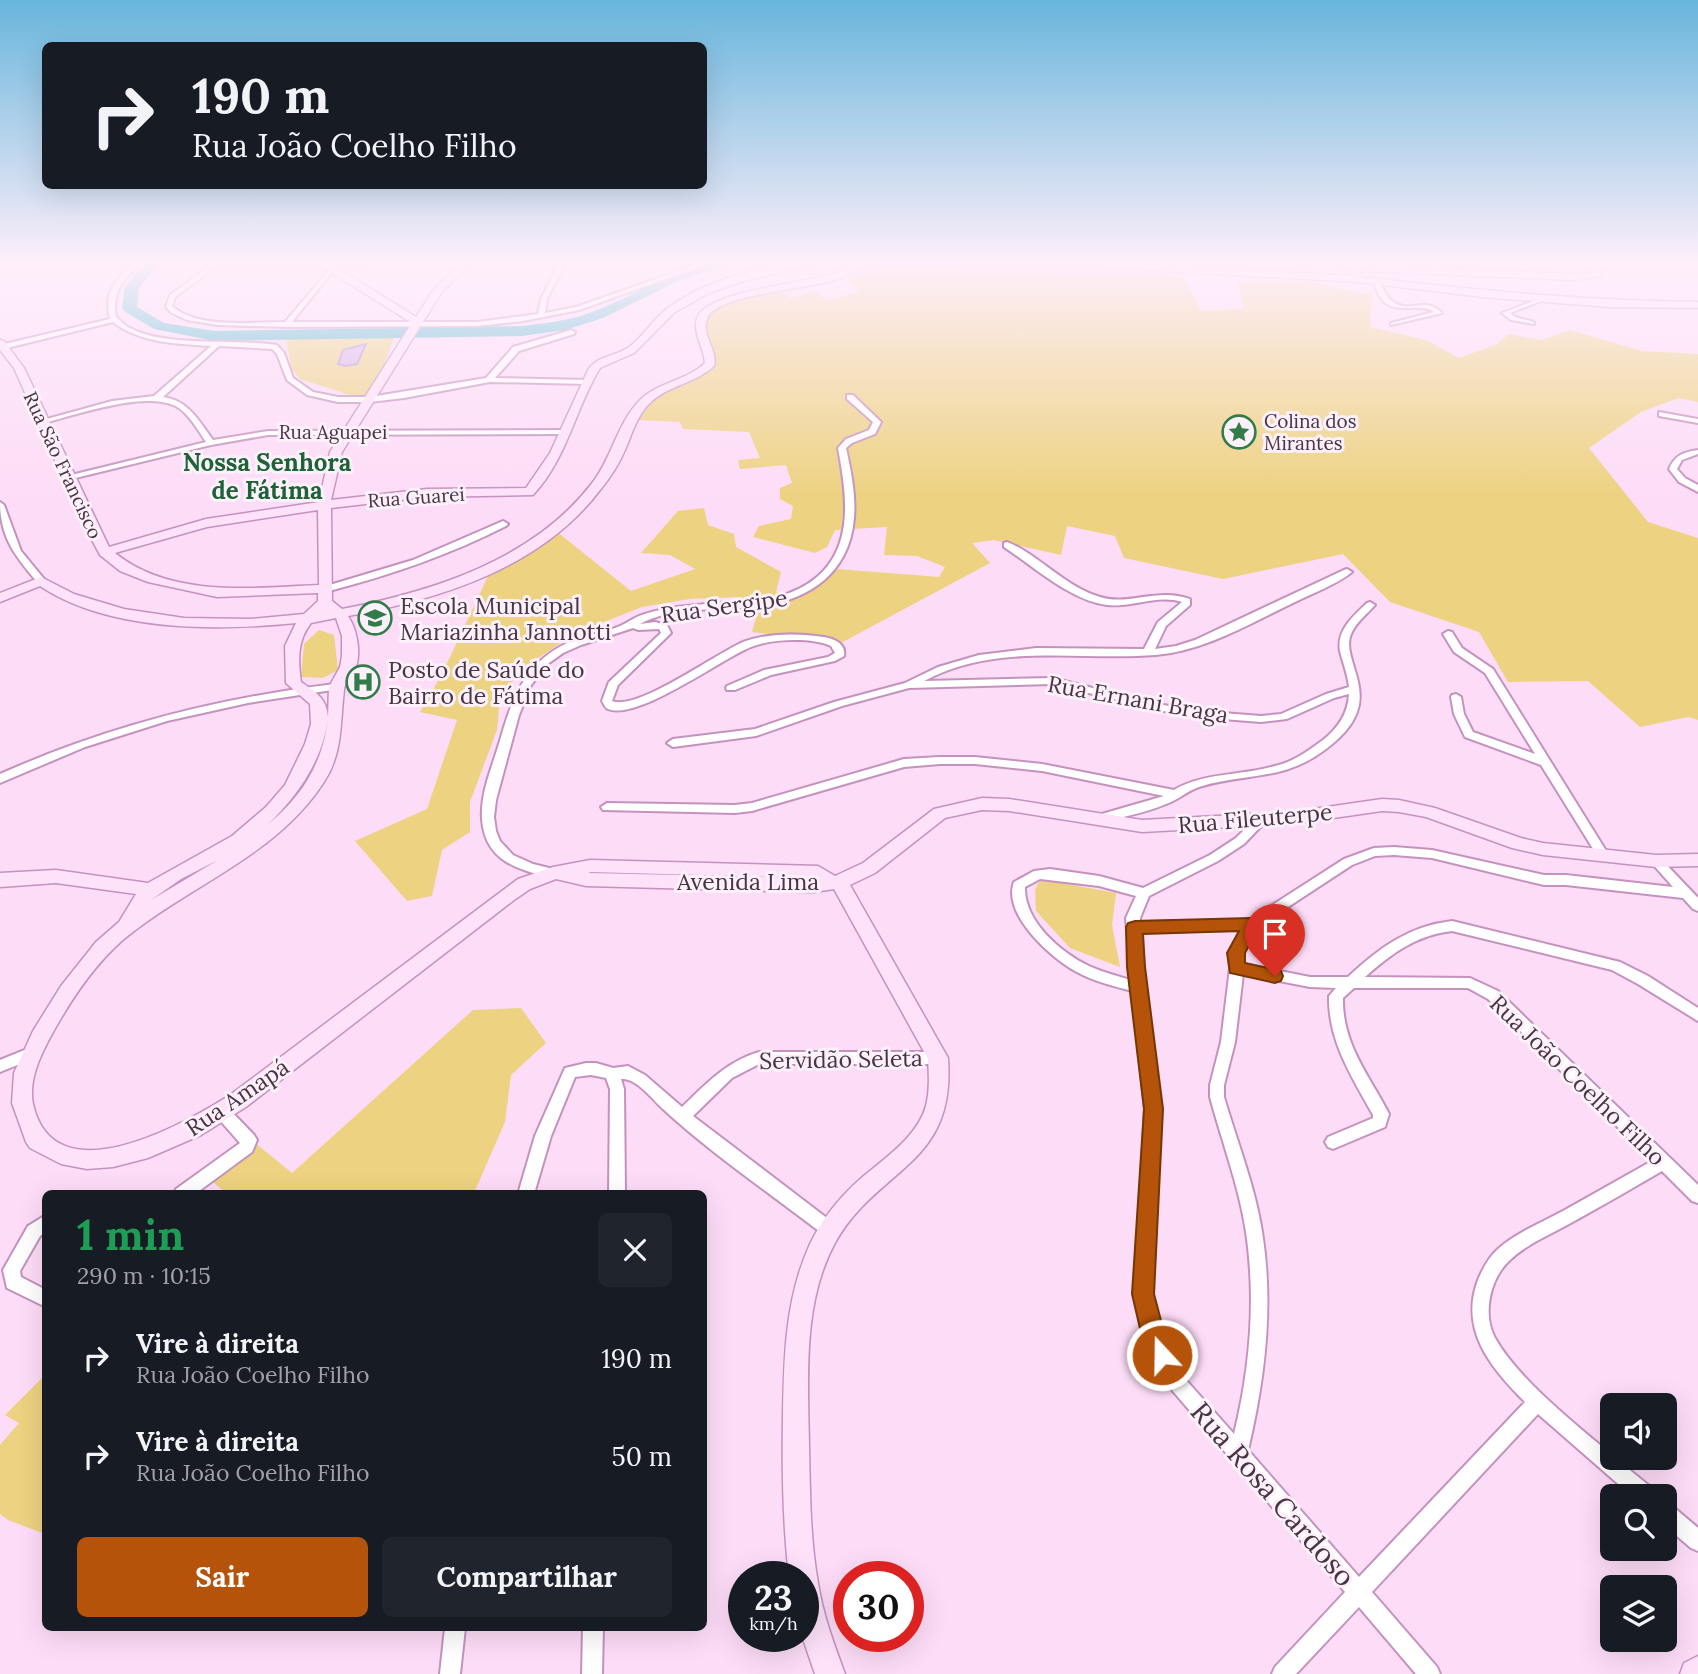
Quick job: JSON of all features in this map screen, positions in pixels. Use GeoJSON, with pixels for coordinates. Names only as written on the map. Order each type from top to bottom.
{"type":"FeatureCollection","features":[{"type":"Feature","properties":{"kind":"street"},"geometry":{"type":"LineString","coordinates":[[2,345],[28,339]]}},
{"type":"Feature","properties":{"kind":"street"},"geometry":{"type":"LineString","coordinates":[[165,339],[215,345],[274,347],[281,354],[282,369],[295,386],[335,399],[368,401],[422,394],[489,380],[587,382]]}},
{"type":"Feature","properties":{"kind":"street"},"geometry":{"type":"LineString","coordinates":[[244,844],[294,785],[307,764],[328,717],[335,687],[346,672],[350,658],[346,623],[325,595],[325,505],[330,467],[407,339]]}},
{"type":"Feature","properties":{"kind":"street"},"geometry":{"type":"LineString","coordinates":[[489,380],[516,349],[548,339]]}},
{"type":"Feature","properties":{"kind":"street"},"geometry":{"type":"LineString","coordinates":[[564,432],[582,398],[587,382],[599,363],[631,351],[642,339]]}},
{"type":"Feature","properties":{"kind":"street"},"geometry":{"type":"LineString","coordinates":[[0,505],[17,552],[41,581],[69,597],[160,619],[200,622],[305,619],[376,608],[415,598],[471,578],[530,549],[558,527],[603,479],[631,420],[646,400],[702,374],[710,365],[705,339]]}},
{"type":"Feature","properties":{"kind":"street","name":"Rua São Francisco"},"geometry":{"type":"LineString","coordinates":[[2,345],[19,368],[66,479],[105,552],[125,569],[153,579],[217,593],[325,595],[430,558],[503,524]]}},
{"type":"Feature","properties":{"kind":"street"},"geometry":{"type":"LineString","coordinates":[[156,399],[215,345]]}},
{"type":"Feature","properties":{"kind":"street","name":"Rua Sergipe"},"geometry":{"type":"LineString","coordinates":[[553,873],[514,864],[503,853],[492,834],[488,817],[522,688],[539,665],[576,643],[624,629],[640,619],[693,607],[776,602],[795,597],[825,575],[846,546],[849,534],[850,518],[842,448],[849,441],[877,428],[874,416],[850,397]]}},
{"type":"Feature","properties":{"kind":"street"},"geometry":{"type":"LineString","coordinates":[[40,422],[125,402],[156,399],[178,403],[188,411],[211,443]]}},
{"type":"Feature","properties":{"kind":"street"},"geometry":{"type":"LineString","coordinates":[[1662,414],[1698,421]]}},
{"type":"Feature","properties":{"kind":"street","name":"Rua Aguapei"},"geometry":{"type":"LineString","coordinates":[[66,479],[211,443],[268,433],[564,432]]}},
{"type":"Feature","properties":{"kind":"street","name":"Rua Guarei"},"geometry":{"type":"LineString","coordinates":[[105,552],[206,523],[325,505],[427,493],[523,493],[533,489],[542,477],[564,432]]}},
{"type":"Feature","properties":{"kind":"street"},"geometry":{"type":"LineString","coordinates":[[1698,452],[1682,456],[1673,469],[1682,480],[1698,489]]}},
{"type":"Feature","properties":{"kind":"street"},"geometry":{"type":"LineString","coordinates":[[1007,545],[1093,599],[1106,602],[1168,597],[1187,601],[1161,624],[1148,652]]}},
{"type":"Feature","properties":{"kind":"street"},"geometry":{"type":"LineString","coordinates":[[909,685],[926,674],[1018,653],[1168,650],[1204,640],[1347,572]]}},
{"type":"Feature","properties":{"kind":"street"},"geometry":{"type":"LineString","coordinates":[[0,598],[41,581]]}},
{"type":"Feature","properties":{"kind":"street"},"geometry":{"type":"LineString","coordinates":[[176,883],[244,844],[295,809],[313,788],[327,760],[328,717],[317,702],[294,683],[292,643],[297,627],[325,595]]}},
{"type":"Feature","properties":{"kind":"street"},"geometry":{"type":"LineString","coordinates":[[1099,819],[1160,803],[1191,786],[1216,779],[1272,773],[1310,758],[1336,736],[1350,716],[1354,689],[1343,645],[1345,631],[1370,605]]}},
{"type":"Feature","properties":{"kind":"street"},"geometry":{"type":"LineString","coordinates":[[624,629],[655,625],[663,627],[666,633],[613,684],[607,701],[610,706],[619,709],[645,702],[704,665],[760,640],[822,640],[835,643],[840,648],[841,653],[831,659],[768,672],[731,688]]}},
{"type":"Feature","properties":{"kind":"street"},"geometry":{"type":"LineString","coordinates":[[1448,634],[1458,650],[1489,671],[1604,857]]}},
{"type":"Feature","properties":{"kind":"street","name":"Rua Ernani Braga"},"geometry":{"type":"LineString","coordinates":[[673,743],[756,732],[838,704],[909,685],[1052,681],[1196,714],[1261,719],[1283,717],[1330,696],[1354,689]]}},
{"type":"Feature","properties":{"kind":"street"},"geometry":{"type":"LineString","coordinates":[[0,779],[87,741],[168,716],[228,702],[335,687]]}},
{"type":"Feature","properties":{"kind":"street"},"geometry":{"type":"LineString","coordinates":[[1457,697],[1459,714],[1469,734],[1546,763]]}},
{"type":"Feature","properties":{"kind":"street"},"geometry":{"type":"LineString","coordinates":[[607,807],[743,808],[792,797],[904,763],[929,760],[1044,765],[1177,795]]}},
{"type":"Feature","properties":{"kind":"street"},"geometry":{"type":"LineString","coordinates":[[294,785],[313,788]]}},
{"type":"Feature","properties":{"kind":"street","name":"Rua Fileuterpe"},"geometry":{"type":"LineString","coordinates":[[835,882],[869,868],[940,813],[982,804],[1009,805],[1142,826],[1260,821],[1382,805],[1399,806],[1429,812],[1518,844],[1604,857],[1657,861],[1698,860]]}},
{"type":"Feature","properties":{"kind":"street"},"geometry":{"type":"LineString","coordinates":[[1139,988],[1079,967],[1056,950],[1031,925],[1021,910],[1016,895],[1019,885],[1038,874],[1079,878],[1144,893],[1214,858],[1240,841],[1260,821]]}},
{"type":"Feature","properties":{"kind":"street"},"geometry":{"type":"LineString","coordinates":[[1238,1454],[1251,1406],[1259,1284],[1254,1233],[1217,1097],[1217,1085],[1228,1042],[1237,968],[1236,953],[1251,925],[1348,862],[1374,852],[1394,850],[1432,854],[1544,880],[1683,893]]}},
{"type":"Feature","properties":{"kind":"street"},"geometry":{"type":"LineString","coordinates":[[1657,861],[1683,893],[1698,906]]}},
{"type":"Feature","properties":{"kind":"street","name":"Avenida Lima"},"geometry":{"type":"LineString","coordinates":[[553,873],[586,879],[697,875],[814,885],[835,882]]}},
{"type":"Feature","properties":{"kind":"street","name":"Rua Amapá"},"geometry":{"type":"LineString","coordinates":[[176,883],[127,925],[84,970],[32,1053],[23,1081],[22,1105],[37,1140],[69,1158],[112,1157],[157,1147],[203,1124],[508,895],[524,884],[553,873]]}},
{"type":"Feature","properties":{"kind":"street"},"geometry":{"type":"LineString","coordinates":[[0,880],[29,875],[77,876],[148,890]]}},
{"type":"Feature","properties":{"kind":"street"},"geometry":{"type":"LineString","coordinates":[[801,1561],[798,1520],[797,1356],[803,1304],[813,1266],[830,1230],[847,1207],[920,1139],[933,1121],[941,1097],[938,1058],[835,882]]}},
{"type":"Feature","properties":{"kind":"street","name":"Rua Amapá"},"geometry":{"type":"LineString","coordinates":[[127,925],[135,905],[148,890],[176,883]]}},
{"type":"Feature","properties":{"kind":"street","name":"Rua Rosa Cardoso"},"geometry":{"type":"LineString","coordinates":[[1144,893],[1133,918],[1153,1109],[1143,1294],[1153,1333],[1172,1377],[1430,1674]]}},
{"type":"Feature","properties":{"kind":"street"},"geometry":{"type":"LineString","coordinates":[[1135,927],[1251,925]]}},
{"type":"Feature","properties":{"kind":"street"},"geometry":{"type":"LineString","coordinates":[[1333,1142],[1380,1122],[1381,1114],[1350,1057],[1336,1023],[1336,996],[1387,951],[1419,931],[1437,926],[1452,926],[1615,966],[1643,980],[1698,1015]]}},
{"type":"Feature","properties":{"kind":"street","name":"Rua João Coelho Filho"},"geometry":{"type":"LineString","coordinates":[[1237,968],[1310,982],[1436,982],[1470,983],[1481,987],[1502,1003],[1698,1196]]}},
{"type":"Feature","properties":{"kind":"street"},"geometry":{"type":"LineString","coordinates":[[0,1066],[32,1053]]}},
{"type":"Feature","properties":{"kind":"street","name":"Servidão Seleta"},"geometry":{"type":"LineString","coordinates":[[682,1117],[735,1067],[759,1058],[938,1058]]}},
{"type":"Feature","properties":{"kind":"street"},"geometry":{"type":"LineString","coordinates":[[527,1190],[543,1136],[570,1072],[584,1068],[601,1069],[612,1074],[628,1072],[640,1079],[682,1117],[830,1230]]}},
{"type":"Feature","properties":{"kind":"street"},"geometry":{"type":"LineString","coordinates":[[612,1074],[617,1088],[617,1190]]}},
{"type":"Feature","properties":{"kind":"street"},"geometry":{"type":"LineString","coordinates":[[188,1190],[247,1147],[249,1140],[222,1111]]}},
{"type":"Feature","properties":{"kind":"street"},"geometry":{"type":"LineString","coordinates":[[1632,1484],[1538,1402],[1493,1352],[1481,1326],[1483,1284],[1499,1260],[1525,1240],[1663,1163]]}},
{"type":"Feature","properties":{"kind":"street"},"geometry":{"type":"LineString","coordinates":[[42,1225],[34,1231],[11,1270],[13,1282],[42,1297]]}},
{"type":"Feature","properties":{"kind":"street"},"geometry":{"type":"LineString","coordinates":[[1282,1674],[1538,1402]]}},
{"type":"Feature","properties":{"kind":"street"},"geometry":{"type":"LineString","coordinates":[[1677,1523],[1698,1541]]}},
{"type":"Feature","properties":{"kind":"street"},"geometry":{"type":"LineString","coordinates":[[450,1674],[455,1631]]}},
{"type":"Feature","properties":{"kind":"street"},"geometry":{"type":"LineString","coordinates":[[592,1674],[593,1631]]}},
{"type":"Feature","properties":{"kind":"street"},"geometry":{"type":"LineString","coordinates":[[819,1643],[830,1674]]}},
{"type":"Feature","properties":{"kind":"shaded area"},"geometry":{"type":"Polygon","coordinates":[[[286,339],[394,339],[368,401],[300,379],[291,368],[286,339]]]}},
{"type":"Feature","properties":{"kind":"shaded area"},"geometry":{"type":"Polygon","coordinates":[[[706,339],[1422,339],[1459,358],[1497,344],[1503,339],[1601,339],[1642,351],[1698,354],[1698,402],[1678,398],[1641,412],[1589,448],[1648,522],[1698,538],[1698,720],[1688,717],[1640,727],[1588,681],[1508,682],[1479,632],[1390,602],[1343,554],[1223,579],[1124,558],[1115,536],[1067,526],[1061,555],[994,540],[972,543],[990,563],[841,643],[752,632],[759,608],[739,597],[690,599],[642,607],[574,634],[522,669],[500,698],[497,730],[470,802],[470,832],[442,850],[432,896],[407,901],[355,841],[427,809],[457,720],[420,712],[443,672],[489,574],[556,531],[631,591],[695,569],[670,555],[641,553],[678,511],[704,508],[708,525],[734,534],[736,547],[781,572],[776,592],[797,589],[824,568],[939,577],[945,567],[917,556],[884,555],[887,527],[835,530],[827,547],[815,553],[753,537],[759,526],[791,519],[793,506],[780,499],[780,488],[792,483],[786,465],[740,469],[738,460],[760,458],[749,432],[683,429],[680,422],[637,420],[649,400],[707,363],[706,339]]]}},
{"type":"Feature","properties":{"kind":"shaded area"},"geometry":{"type":"Polygon","coordinates":[[[319,630],[334,635],[338,670],[323,678],[301,677],[304,644],[319,630]]]}},
{"type":"Feature","properties":{"kind":"shaded area"},"geometry":{"type":"Polygon","coordinates":[[[1045,880],[1116,893],[1112,925],[1120,967],[1070,948],[1036,911],[1035,890],[1039,882],[1045,880]]]}},
{"type":"Feature","properties":{"kind":"shaded area"},"geometry":{"type":"Polygon","coordinates":[[[521,1008],[546,1043],[511,1075],[505,1122],[475,1190],[222,1190],[206,1176],[254,1142],[292,1173],[473,1010],[521,1008]]]}},
{"type":"Feature","properties":{"kind":"shaded area"},"geometry":{"type":"Polygon","coordinates":[[[42,1378],[42,1533],[8,1520],[0,1514],[0,1445],[19,1423],[5,1415],[42,1378]]]}},
{"type":"Feature","properties":{"kind":"building"},"geometry":{"type":"Polygon","coordinates":[[[366,344],[357,364],[338,364],[343,350],[366,344]]]}},
{"type":"Feature","properties":{"kind":"place","name":"Colina dos Mirantes"},"geometry":{"type":"Point","coordinates":[1239,432]}},
{"type":"Feature","properties":{"kind":"place","name":"Escola Municipal Mariazinha Jannotti"},"geometry":{"type":"Point","coordinates":[375,618]}},
{"type":"Feature","properties":{"kind":"place","name":"Posto de Saúde do Bairro de Fátima"},"geometry":{"type":"Point","coordinates":[363,682]}},
{"type":"Feature","properties":{"kind":"district","name":"Nossa Senhora de Fátima"},"geometry":{"type":"Point","coordinates":[267,476]}},
{"type":"Feature","properties":{"kind":"route"},"geometry":{"type":"LineString","coordinates":[[1162,1355],[1143,1294],[1153,1109],[1136,967],[1135,927],[1251,925],[1236,953],[1237,968],[1275,976]]}}]}
